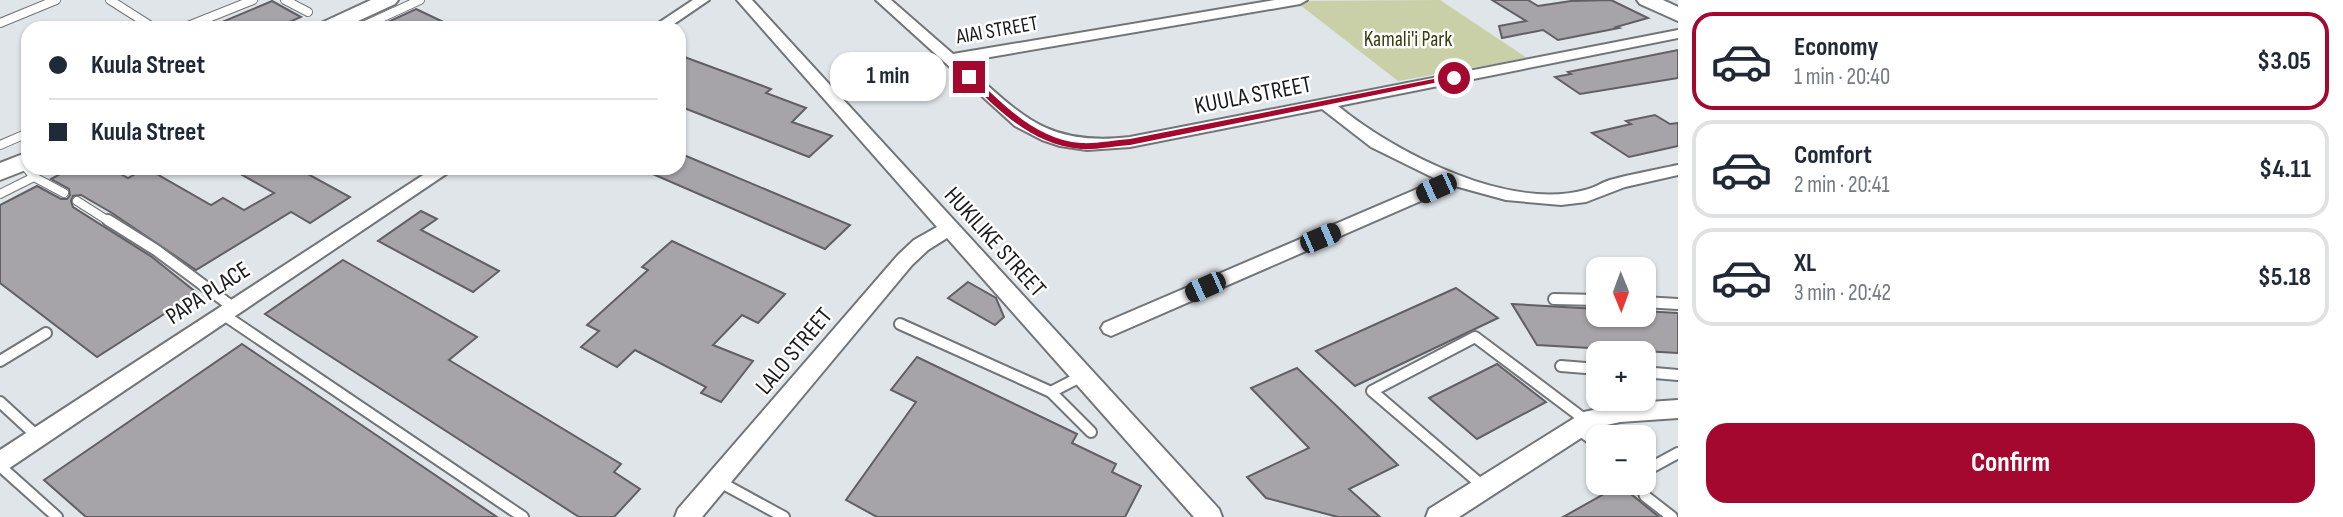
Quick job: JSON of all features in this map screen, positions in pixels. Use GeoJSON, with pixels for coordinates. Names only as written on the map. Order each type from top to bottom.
{"type":"FeatureCollection","features":[{"type":"Feature","properties":{"kind":"main road"},"geometry":{"type":"LineString","coordinates":[[342,21],[388,0]]}},
{"type":"Feature","properties":{"kind":"main road"},"geometry":{"type":"LineString","coordinates":[[1647,0],[1678,15]]}},
{"type":"Feature","properties":{"kind":"street"},"geometry":{"type":"LineString","coordinates":[[669,21],[702,0]]}},
{"type":"Feature","properties":{"kind":"street","name":"HUKILIKE STREET"},"geometry":{"type":"LineString","coordinates":[[744,0],[1210,517]]}},
{"type":"Feature","properties":{"kind":"street","name":"KUULA STREET"},"geometry":{"type":"LineString","coordinates":[[883,0],[1021,123],[1042,136],[1081,146],[1130,142],[1678,34]]}},
{"type":"Feature","properties":{"kind":"street","name":"AIAI STREET"},"geometry":{"type":"LineString","coordinates":[[950,59],[1300,0]]}},
{"type":"Feature","properties":{"kind":"street"},"geometry":{"type":"LineString","coordinates":[[1326,104],[1375,142],[1453,180],[1524,195],[1555,198],[1587,196],[1610,186],[1678,170]]}},
{"type":"Feature","properties":{"kind":"street","name":"PAPA PLACE"},"geometry":{"type":"LineString","coordinates":[[0,464],[435,175]]}},
{"type":"Feature","properties":{"kind":"street"},"geometry":{"type":"LineString","coordinates":[[1111,328],[1453,180]]}},
{"type":"Feature","properties":{"kind":"street","name":"LALO STREET"},"geometry":{"type":"LineString","coordinates":[[687,517],[905,260],[921,245],[949,228]]}},
{"type":"Feature","properties":{"kind":"street"},"geometry":{"type":"LineString","coordinates":[[1438,517],[1583,426],[1620,412],[1678,409]]}},
{"type":"Feature","properties":{"kind":"lane"},"geometry":{"type":"LineString","coordinates":[[0,23],[56,0]]}},
{"type":"Feature","properties":{"kind":"lane"},"geometry":{"type":"LineString","coordinates":[[110,0],[143,21]]}},
{"type":"Feature","properties":{"kind":"lane"},"geometry":{"type":"LineString","coordinates":[[200,21],[253,0]]}},
{"type":"Feature","properties":{"kind":"lane"},"geometry":{"type":"LineString","coordinates":[[285,0],[308,12]]}},
{"type":"Feature","properties":{"kind":"lane"},"geometry":{"type":"LineString","coordinates":[[395,0],[409,5]]}},
{"type":"Feature","properties":{"kind":"lane"},"geometry":{"type":"LineString","coordinates":[[374,21],[420,0]]}},
{"type":"Feature","properties":{"kind":"lane"},"geometry":{"type":"LineString","coordinates":[[0,145],[21,135]]}},
{"type":"Feature","properties":{"kind":"lane"},"geometry":{"type":"LineString","coordinates":[[0,194],[21,168]]}},
{"type":"Feature","properties":{"kind":"lane"},"geometry":{"type":"LineString","coordinates":[[33,175],[64,193]]}},
{"type":"Feature","properties":{"kind":"lane"},"geometry":{"type":"LineString","coordinates":[[77,201],[156,250],[229,311],[523,517]]}},
{"type":"Feature","properties":{"kind":"lane"},"geometry":{"type":"LineString","coordinates":[[1554,299],[1586,300]]}},
{"type":"Feature","properties":{"kind":"lane"},"geometry":{"type":"LineString","coordinates":[[1656,303],[1678,304]]}},
{"type":"Feature","properties":{"kind":"lane"},"geometry":{"type":"LineString","coordinates":[[900,324],[1051,392],[1090,432]]}},
{"type":"Feature","properties":{"kind":"lane"},"geometry":{"type":"LineString","coordinates":[[0,361],[46,333]]}},
{"type":"Feature","properties":{"kind":"lane"},"geometry":{"type":"LineString","coordinates":[[1483,487],[1373,391],[1475,337],[1586,430]]}},
{"type":"Feature","properties":{"kind":"lane"},"geometry":{"type":"LineString","coordinates":[[1561,366],[1586,368]]}},
{"type":"Feature","properties":{"kind":"lane"},"geometry":{"type":"LineString","coordinates":[[1656,373],[1678,374]]}},
{"type":"Feature","properties":{"kind":"lane"},"geometry":{"type":"LineString","coordinates":[[1051,392],[1083,375]]}},
{"type":"Feature","properties":{"kind":"lane"},"geometry":{"type":"LineString","coordinates":[[0,402],[39,437]]}},
{"type":"Feature","properties":{"kind":"lane"},"geometry":{"type":"LineString","coordinates":[[1656,465],[1678,453]]}},
{"type":"Feature","properties":{"kind":"lane"},"geometry":{"type":"LineString","coordinates":[[0,464],[57,517]]}},
{"type":"Feature","properties":{"kind":"lane"},"geometry":{"type":"LineString","coordinates":[[718,481],[784,517]]}},
{"type":"Feature","properties":{"kind":"lane"},"geometry":{"type":"LineString","coordinates":[[1645,495],[1672,517]]}},
{"type":"Feature","properties":{"kind":"green space","name":"Kamali'i Park"},"geometry":{"type":"Polygon","coordinates":[[[1440,0],[1527,58],[1398,81],[1295,1],[1440,0]]]}},
{"type":"Feature","properties":{"kind":"building"},"geometry":{"type":"Polygon","coordinates":[[[1492,0],[1528,0],[1538,6],[1571,1],[1611,0],[1648,18],[1616,27],[1619,28],[1558,40],[1543,30],[1502,38],[1499,26],[1526,21],[1492,0]]]}},
{"type":"Feature","properties":{"kind":"building"},"geometry":{"type":"Polygon","coordinates":[[[272,1],[301,17],[292,21],[225,21],[272,1]]]}},
{"type":"Feature","properties":{"kind":"building"},"geometry":{"type":"Polygon","coordinates":[[[416,9],[441,21],[390,21],[416,9]]]}},
{"type":"Feature","properties":{"kind":"building"},"geometry":{"type":"Polygon","coordinates":[[[1678,50],[1678,78],[1580,94],[1555,77],[1571,74],[1568,72],[1678,50]]]}},
{"type":"Feature","properties":{"kind":"building"},"geometry":{"type":"Polygon","coordinates":[[[686,58],[771,89],[766,93],[806,108],[792,122],[832,136],[809,157],[686,109],[686,58]]]}},
{"type":"Feature","properties":{"kind":"building"},"geometry":{"type":"Polygon","coordinates":[[[1655,115],[1670,124],[1678,123],[1678,146],[1629,157],[1592,133],[1631,124],[1626,121],[1655,115]]]}},
{"type":"Feature","properties":{"kind":"building"},"geometry":{"type":"Polygon","coordinates":[[[686,156],[850,225],[825,249],[655,175],[686,175],[686,156]]]}},
{"type":"Feature","properties":{"kind":"building"},"geometry":{"type":"Polygon","coordinates":[[[58,175],[123,175],[128,178],[133,175],[158,175],[211,205],[223,198],[244,210],[274,193],[242,175],[310,175],[350,197],[310,223],[291,212],[196,270],[112,213],[81,195],[73,196],[73,207],[152,257],[197,293],[97,357],[0,283],[0,205],[37,186],[61,199],[67,199],[70,195],[69,189],[51,179],[58,175]]]}},
{"type":"Feature","properties":{"kind":"building"},"geometry":{"type":"Polygon","coordinates":[[[421,211],[437,219],[421,230],[499,271],[473,292],[378,241],[421,211]]]}},
{"type":"Feature","properties":{"kind":"building"},"geometry":{"type":"Polygon","coordinates":[[[672,241],[785,294],[758,323],[742,315],[713,345],[753,361],[721,402],[701,393],[706,387],[635,350],[617,367],[581,347],[599,331],[587,325],[648,270],[642,267],[672,241]]]}},
{"type":"Feature","properties":{"kind":"building"},"geometry":{"type":"Polygon","coordinates":[[[343,260],[477,337],[449,360],[621,464],[614,472],[640,489],[614,517],[579,517],[265,314],[343,260]]]}},
{"type":"Feature","properties":{"kind":"building"},"geometry":{"type":"Polygon","coordinates":[[[968,282],[996,298],[1004,317],[995,325],[948,298],[968,282]]]}},
{"type":"Feature","properties":{"kind":"building"},"geometry":{"type":"Polygon","coordinates":[[[1456,288],[1498,318],[1355,386],[1316,351],[1456,288]]]}},
{"type":"Feature","properties":{"kind":"building"},"geometry":{"type":"Polygon","coordinates":[[[1512,304],[1586,308],[1586,327],[1656,327],[1656,312],[1678,313],[1678,353],[1656,352],[1656,341],[1586,341],[1586,348],[1537,345],[1512,304]]]}},
{"type":"Feature","properties":{"kind":"building"},"geometry":{"type":"Polygon","coordinates":[[[242,344],[497,517],[86,517],[44,480],[242,344]]]}},
{"type":"Feature","properties":{"kind":"building"},"geometry":{"type":"Polygon","coordinates":[[[917,357],[1077,434],[1072,443],[1116,464],[1112,472],[1141,486],[1125,517],[877,517],[846,500],[916,402],[891,390],[917,357]]]}},
{"type":"Feature","properties":{"kind":"building"},"geometry":{"type":"Polygon","coordinates":[[[1497,364],[1546,402],[1477,439],[1429,398],[1497,364]]]}},
{"type":"Feature","properties":{"kind":"building"},"geometry":{"type":"Polygon","coordinates":[[[1297,368],[1398,465],[1349,489],[1380,517],[1338,517],[1266,498],[1247,477],[1309,448],[1251,388],[1297,368]]]}},
{"type":"Feature","properties":{"kind":"building"},"geometry":{"type":"Polygon","coordinates":[[[1602,495],[1632,495],[1659,517],[1563,517],[1602,495]]]}},
{"type":"Feature","properties":{"kind":"route"},"geometry":{"type":"LineString","coordinates":[[969,77],[1008,113],[1042,136],[1081,146],[1130,142],[1454,78]]}}]}
